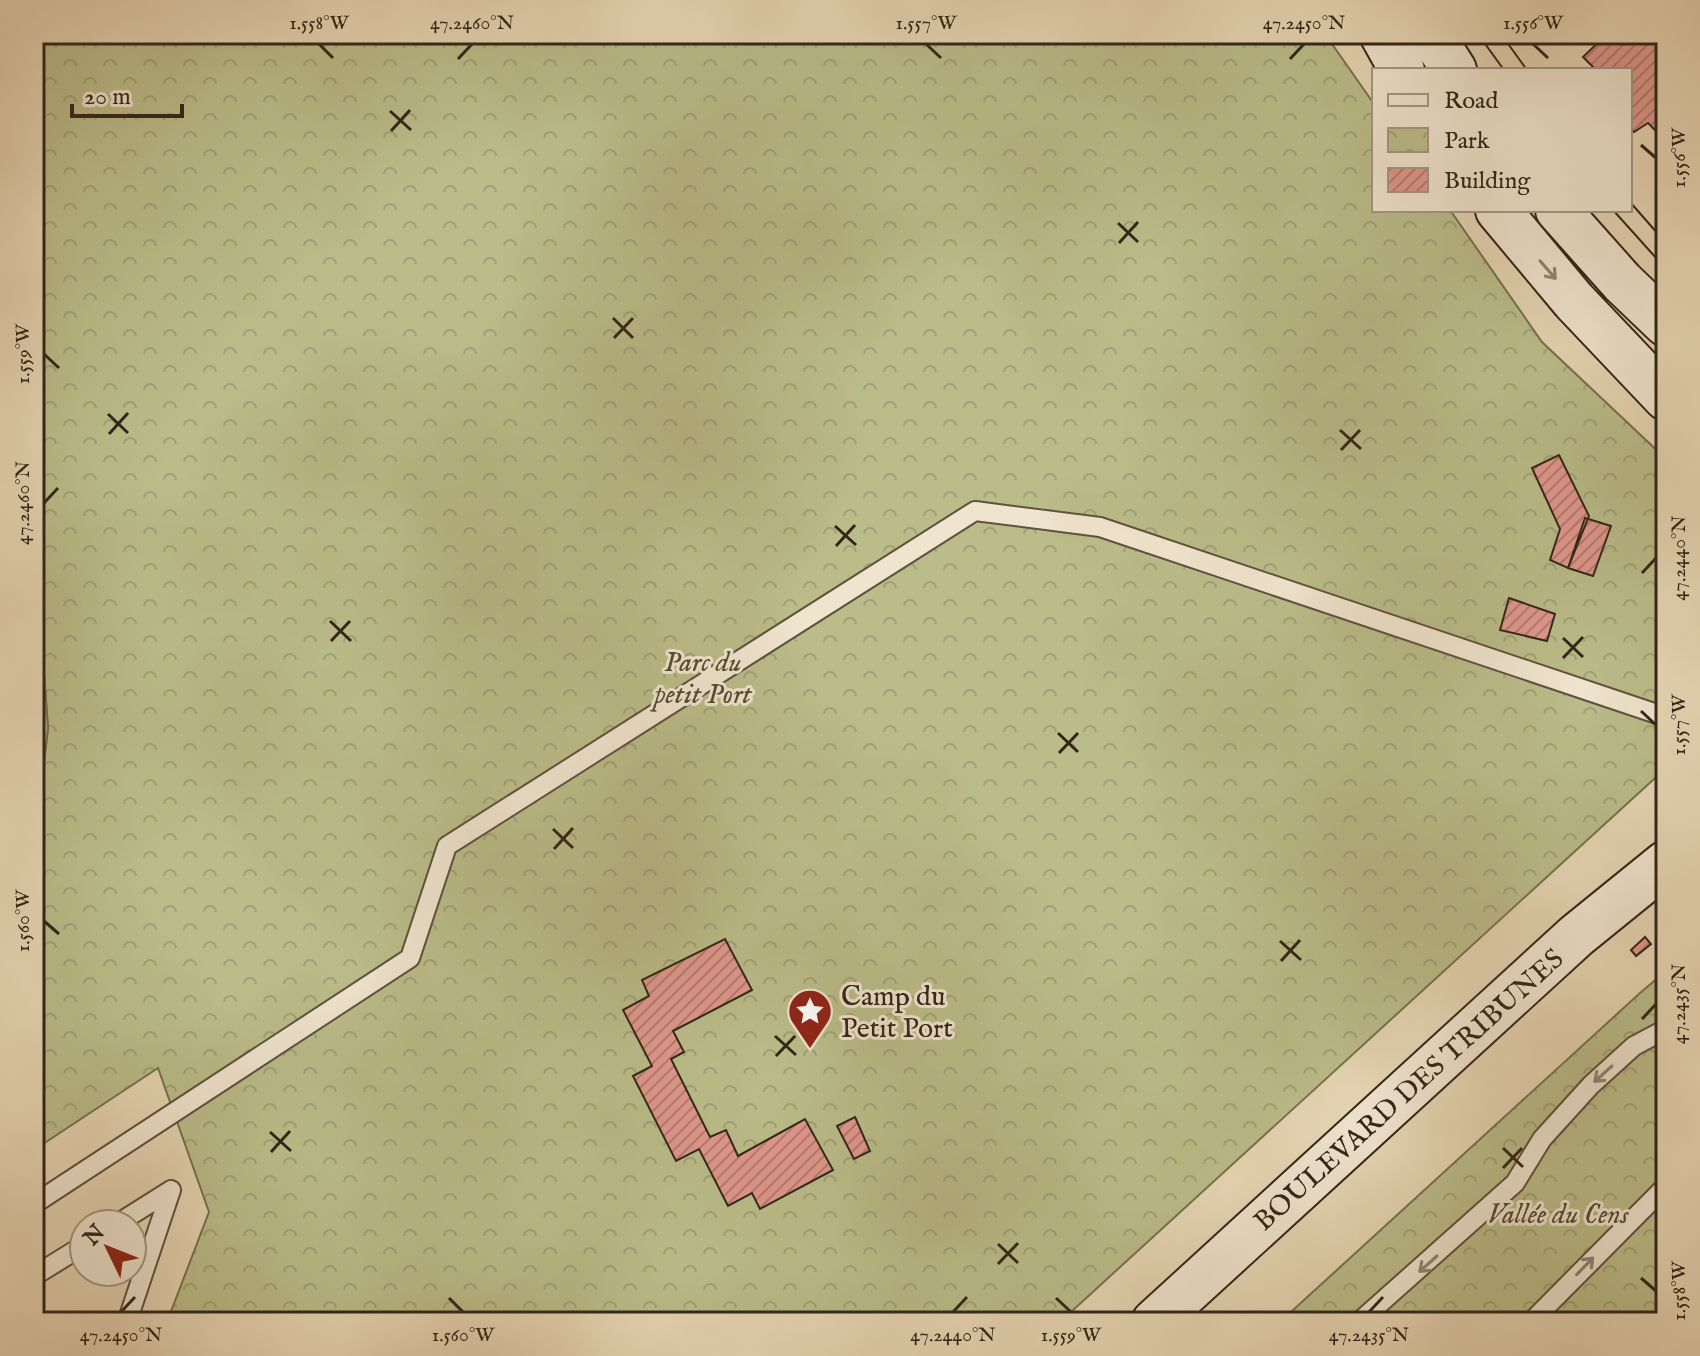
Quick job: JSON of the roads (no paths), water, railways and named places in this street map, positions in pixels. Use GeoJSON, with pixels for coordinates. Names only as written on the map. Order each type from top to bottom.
{"type":"FeatureCollection","features":[{"type":"Feature","properties":{"kind":"street"},"geometry":{"type":"LineString","coordinates":[[1382,34],[1401,68]]}},
{"type":"Feature","properties":{"kind":"street"},"geometry":{"type":"LineString","coordinates":[[1431,34],[1453,68]]}},
{"type":"Feature","properties":{"kind":"street"},"geometry":{"type":"LineString","coordinates":[[1500,212],[1574,301],[1666,398]]}},
{"type":"Feature","properties":{"kind":"street"},"geometry":{"type":"LineString","coordinates":[[1560,212],[1622,282],[1666,324]]}},
{"type":"Feature","properties":{"kind":"street","name":"BOULEVARD DES TRIBUNES"},"geometry":{"type":"LineString","coordinates":[[1154,1322],[1565,946],[1666,863]]}},
{"type":"Feature","properties":{"kind":"lane"},"geometry":{"type":"LineString","coordinates":[[34,1204],[410,958],[447,846],[975,511],[1100,527],[1666,717]]}},
{"type":"Feature","properties":{"kind":"lane"},"geometry":{"type":"LineString","coordinates":[[1359,1322],[1515,1183],[1542,1139],[1591,1085],[1634,1046],[1666,1029]]}},
{"type":"Feature","properties":{"kind":"lane"},"geometry":{"type":"LineString","coordinates":[[1531,1322],[1666,1186]]}},
{"type":"Feature","properties":{"kind":"lane"},"geometry":{"type":"LineString","coordinates":[[142,1208],[171,1190],[148,1259]]}},
{"type":"Feature","properties":{"kind":"lane"},"geometry":{"type":"LineString","coordinates":[[34,1276],[68,1255]]}},
{"type":"Feature","properties":{"kind":"lane"},"geometry":{"type":"LineString","coordinates":[[127,1322],[138,1288]]}},
{"type":"Feature","properties":{"kind":"tram line"},"geometry":{"type":"LineString","coordinates":[[1478,34],[1503,68]]}},
{"type":"Feature","properties":{"kind":"tram line"},"geometry":{"type":"LineString","coordinates":[[1501,34],[1526,68]]}},
{"type":"Feature","properties":{"kind":"tram line"},"geometry":{"type":"LineString","coordinates":[[1632,204],[1666,243]]}},
{"type":"Feature","properties":{"kind":"tram line"},"geometry":{"type":"LineString","coordinates":[[1615,212],[1666,269]]}},
{"type":"Feature","properties":{"kind":"place","name":"Camp du Petit Port"},"geometry":{"type":"Point","coordinates":[810,1050]}},
{"type":"Feature","properties":{"kind":"park label","name":"Parc du petit Port"},"geometry":{"type":"Point","coordinates":[703,677]}},
{"type":"Feature","properties":{"kind":"park label","name":"Vallée du Cens"},"geometry":{"type":"Point","coordinates":[1558,1213]}}]}
